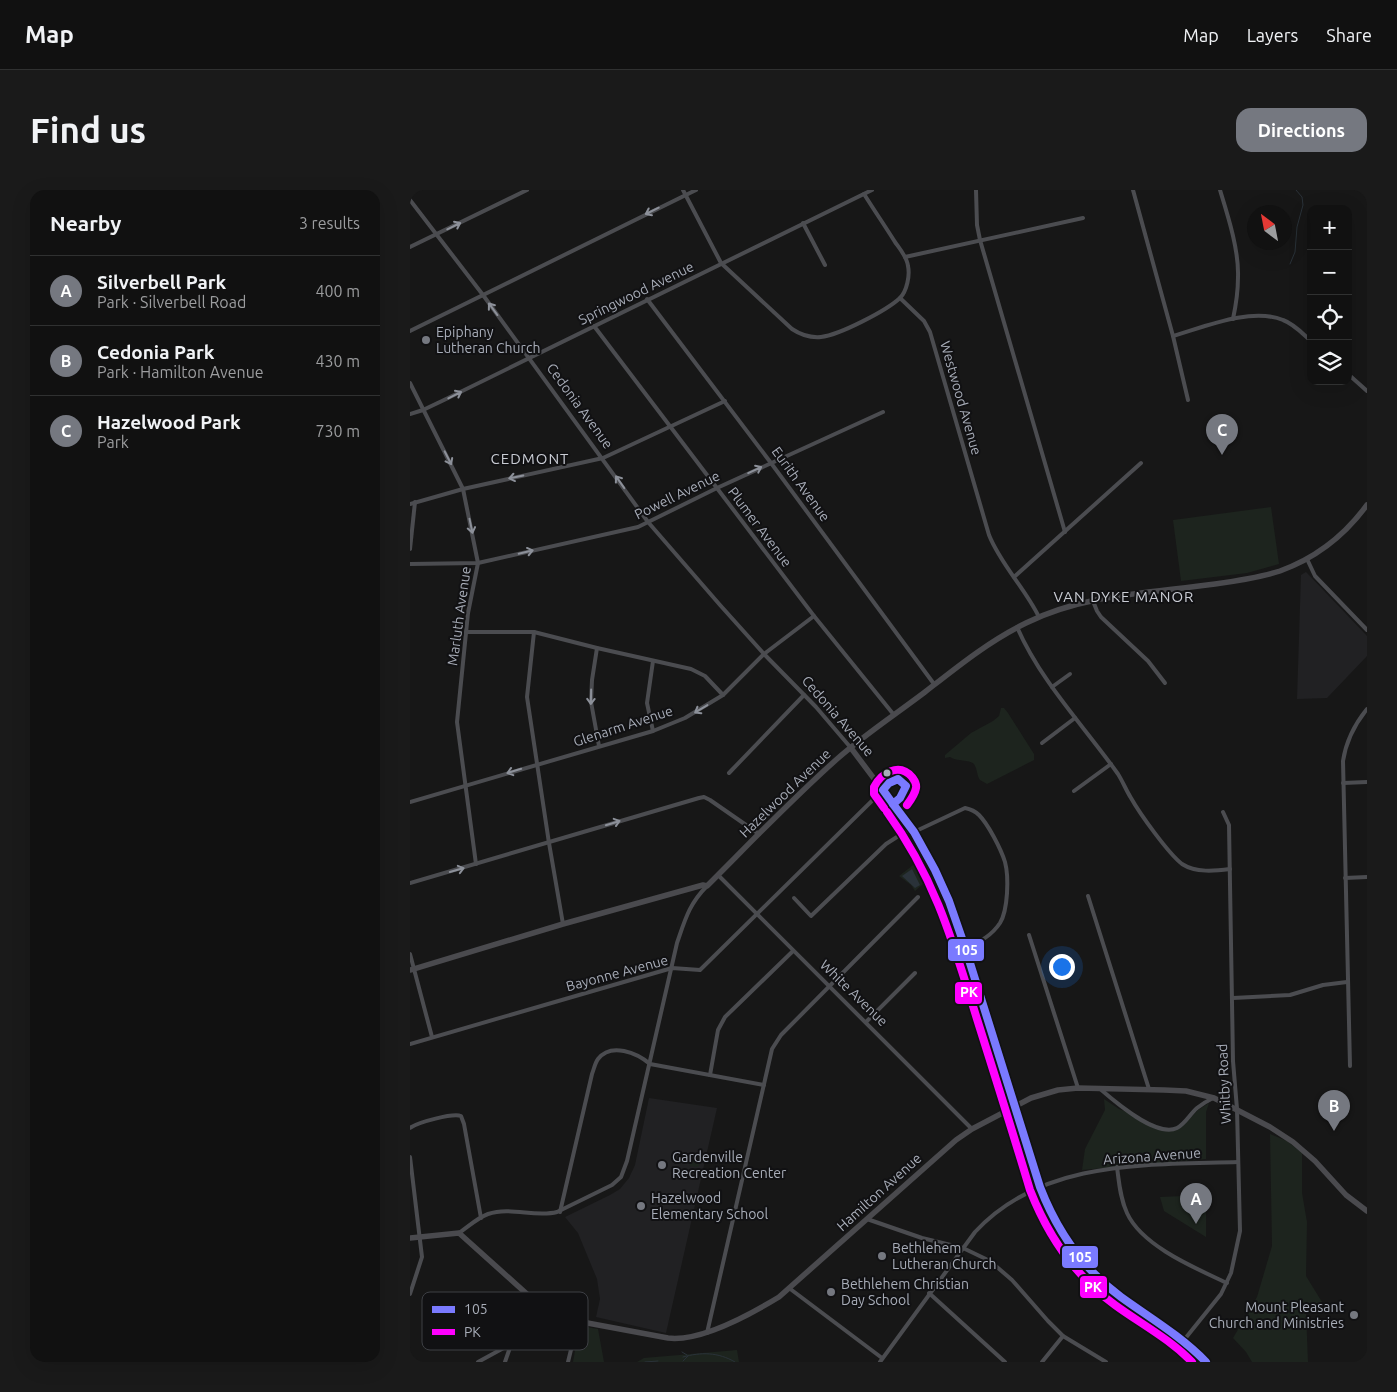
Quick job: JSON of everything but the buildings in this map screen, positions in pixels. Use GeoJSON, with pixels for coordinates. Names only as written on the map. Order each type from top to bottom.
{"type":"FeatureCollection","features":[{"type":"Feature","properties":{"kind":"street"},"geometry":{"type":"LineString","coordinates":[[410,248],[527,190]]}},
{"type":"Feature","properties":{"kind":"street"},"geometry":{"type":"LineString","coordinates":[[684,190],[722,263],[784,323],[804,336],[820,337],[869,318],[900,298],[908,280],[908,265],[905,257],[864,194]]}},
{"type":"Feature","properties":{"kind":"street"},"geometry":{"type":"LineString","coordinates":[[410,331],[696,190]]}},
{"type":"Feature","properties":{"kind":"street","name":"Springwood Avenue"},"geometry":{"type":"LineString","coordinates":[[410,414],[423,410],[872,190]]}},
{"type":"Feature","properties":{"kind":"street"},"geometry":{"type":"LineString","coordinates":[[976,190],[977,225],[980,240],[1065,532]]}},
{"type":"Feature","properties":{"kind":"street"},"geometry":{"type":"LineString","coordinates":[[1133,190],[1173,336],[1188,400]]}},
{"type":"Feature","properties":{"kind":"street"},"geometry":{"type":"LineString","coordinates":[[1220,190],[1236,253],[1238,276],[1233,319]]}},
{"type":"Feature","properties":{"kind":"street","name":"Cedonia Avenue"},"geometry":{"type":"LineString","coordinates":[[410,200],[483,295],[648,522],[764,654],[804,695],[851,748],[912,830],[940,881],[965,946],[1040,1187],[1049,1208],[1064,1235],[1092,1272],[1117,1294],[1184,1340],[1206,1362]]}},
{"type":"Feature","properties":{"kind":"street"},"geometry":{"type":"LineString","coordinates":[[905,257],[1083,218]]}},
{"type":"Feature","properties":{"kind":"street"},"geometry":{"type":"LineString","coordinates":[[803,223],[825,265]]}},
{"type":"Feature","properties":{"kind":"street","name":"Westwood Avenue"},"geometry":{"type":"LineString","coordinates":[[900,298],[924,321],[930,332],[986,528],[996,549],[1031,600],[1039,617]]}},
{"type":"Feature","properties":{"kind":"street","name":"Eurith Avenue"},"geometry":{"type":"LineString","coordinates":[[647,300],[772,462],[934,684]]}},
{"type":"Feature","properties":{"kind":"street"},"geometry":{"type":"LineString","coordinates":[[1173,336],[1233,319],[1260,316],[1283,320],[1310,340]]}},
{"type":"Feature","properties":{"kind":"street","name":"Plumer Avenue"},"geometry":{"type":"LineString","coordinates":[[594,326],[814,616],[894,714]]}},
{"type":"Feature","properties":{"kind":"street"},"geometry":{"type":"LineString","coordinates":[[1352,378],[1367,391]]}},
{"type":"Feature","properties":{"kind":"street","name":"Marluth Avenue"},"geometry":{"type":"LineString","coordinates":[[410,383],[463,489],[478,563],[466,632],[457,722],[476,864]]}},
{"type":"Feature","properties":{"kind":"street"},"geometry":{"type":"LineString","coordinates":[[410,549],[412,503],[463,489],[603,458],[725,401]]}},
{"type":"Feature","properties":{"kind":"street","name":"Powell Avenue"},"geometry":{"type":"LineString","coordinates":[[410,564],[478,563],[638,527],[772,462],[883,412]]}},
{"type":"Feature","properties":{"kind":"street"},"geometry":{"type":"LineString","coordinates":[[1014,577],[1141,463]]}},
{"type":"Feature","properties":{"kind":"street","name":"Hazelwood Avenue"},"geometry":{"type":"LineString","coordinates":[[459,1233],[492,1213],[512,1211],[549,1214],[560,1212],[612,1185],[621,1177],[627,1161],[677,944],[688,910],[696,896],[836,760],[973,655],[1017,627],[1067,607],[1093,601],[1255,578],[1283,570],[1307,559],[1341,534],[1367,506]]}},
{"type":"Feature","properties":{"kind":"street"},"geometry":{"type":"LineString","coordinates":[[1307,559],[1316,576],[1367,630]]}},
{"type":"Feature","properties":{"kind":"street"},"geometry":{"type":"LineString","coordinates":[[1093,601],[1102,617],[1148,661],[1165,683]]}},
{"type":"Feature","properties":{"kind":"street","name":"Glenarm Avenue"},"geometry":{"type":"LineString","coordinates":[[410,802],[653,731],[685,718],[724,695],[764,654],[814,616]]}},
{"type":"Feature","properties":{"kind":"street"},"geometry":{"type":"LineString","coordinates":[[1017,627],[1032,656],[1052,687],[1111,764],[1136,806],[1179,860],[1186,866],[1201,870],[1230,870]]}},
{"type":"Feature","properties":{"kind":"street"},"geometry":{"type":"LineString","coordinates":[[466,632],[534,632],[653,661],[700,673],[710,680],[724,695]]}},
{"type":"Feature","properties":{"kind":"street"},"geometry":{"type":"LineString","coordinates":[[534,632],[527,697],[537,760],[536,764],[563,924]]}},
{"type":"Feature","properties":{"kind":"street"},"geometry":{"type":"LineString","coordinates":[[597,648],[591,702],[599,746]]}},
{"type":"Feature","properties":{"kind":"street"},"geometry":{"type":"LineString","coordinates":[[653,661],[647,703],[653,731]]}},
{"type":"Feature","properties":{"kind":"street"},"geometry":{"type":"LineString","coordinates":[[1052,687],[1070,674]]}},
{"type":"Feature","properties":{"kind":"street"},"geometry":{"type":"LineString","coordinates":[[729,773],[804,695]]}},
{"type":"Feature","properties":{"kind":"street"},"geometry":{"type":"LineString","coordinates":[[1350,1066],[1343,761],[1347,741],[1355,725],[1367,709]]}},
{"type":"Feature","properties":{"kind":"street"},"geometry":{"type":"LineString","coordinates":[[1042,743],[1075,718]]}},
{"type":"Feature","properties":{"kind":"street"},"geometry":{"type":"LineString","coordinates":[[1074,791],[1111,764]]}},
{"type":"Feature","properties":{"kind":"street"},"geometry":{"type":"LineString","coordinates":[[1343,783],[1367,782]]}},
{"type":"Feature","properties":{"kind":"street","name":"Bayonne Avenue"},"geometry":{"type":"LineString","coordinates":[[410,1044],[672,968],[700,970],[883,790]]}},
{"type":"Feature","properties":{"kind":"street"},"geometry":{"type":"LineString","coordinates":[[410,883],[704,797],[719,805],[759,834]]}},
{"type":"Feature","properties":{"kind":"street"},"geometry":{"type":"LineString","coordinates":[[794,898],[811,916],[886,844],[912,830],[965,808],[973,810],[980,816],[1000,850],[1006,864],[1007,886],[1005,909],[1000,924],[984,938],[965,946]]}},
{"type":"Feature","properties":{"kind":"street","name":"Whitby Road"},"geometry":{"type":"LineString","coordinates":[[1184,1340],[1218,1299],[1227,1283],[1235,1260],[1240,1231],[1238,1109],[1233,1061],[1229,826],[1223,812]]}},
{"type":"Feature","properties":{"kind":"street","name":"White Avenue"},"geometry":{"type":"LineString","coordinates":[[718,875],[972,1129]]}},
{"type":"Feature","properties":{"kind":"street"},"geometry":{"type":"LineString","coordinates":[[1345,878],[1367,877]]}},
{"type":"Feature","properties":{"kind":"street"},"geometry":{"type":"LineString","coordinates":[[412,969],[703,884],[707,886]]}},
{"type":"Feature","properties":{"kind":"street"},"geometry":{"type":"LineString","coordinates":[[1088,896],[1149,1089]]}},
{"type":"Feature","properties":{"kind":"street"},"geometry":{"type":"LineString","coordinates":[[707,1333],[775,1043],[918,897]]}},
{"type":"Feature","properties":{"kind":"street"},"geometry":{"type":"LineString","coordinates":[[1029,935],[1078,1088]]}},
{"type":"Feature","properties":{"kind":"street"},"geometry":{"type":"LineString","coordinates":[[710,1075],[721,1024],[793,951]]}},
{"type":"Feature","properties":{"kind":"street"},"geometry":{"type":"LineString","coordinates":[[410,954],[412,969],[432,1037]]}},
{"type":"Feature","properties":{"kind":"street"},"geometry":{"type":"LineString","coordinates":[[866,1022],[915,973]]}},
{"type":"Feature","properties":{"kind":"street"},"geometry":{"type":"LineString","coordinates":[[1233,998],[1290,995],[1323,985],[1347,982]]}},
{"type":"Feature","properties":{"kind":"street"},"geometry":{"type":"LineString","coordinates":[[560,1212],[592,1074],[597,1060],[606,1053],[618,1050],[624,1051],[640,1057],[650,1064],[764,1085]]}},
{"type":"Feature","properties":{"kind":"street","name":"Hamilton Avenue"},"geometry":{"type":"LineString","coordinates":[[588,1323],[676,1339],[707,1333],[766,1304],[789,1288],[942,1152],[972,1129],[1050,1092],[1078,1088],[1149,1089],[1186,1091],[1214,1098],[1238,1109],[1301,1148],[1346,1195],[1367,1211]]}},
{"type":"Feature","properties":{"kind":"street"},"geometry":{"type":"LineString","coordinates":[[1099,1088],[1115,1103],[1141,1120],[1167,1129],[1176,1128],[1196,1109],[1214,1098]]}},
{"type":"Feature","properties":{"kind":"street"},"geometry":{"type":"LineString","coordinates":[[410,1128],[416,1124],[458,1114],[461,1116],[481,1218]]}},
{"type":"Feature","properties":{"kind":"street"},"geometry":{"type":"LineString","coordinates":[[410,1157],[422,1257],[410,1294]]}},
{"type":"Feature","properties":{"kind":"street","name":"Arizona Avenue"},"geometry":{"type":"LineString","coordinates":[[881,1360],[975,1232],[986,1221],[1009,1205],[1040,1187],[1071,1177],[1117,1167],[1238,1162]]}},
{"type":"Feature","properties":{"kind":"street"},"geometry":{"type":"LineString","coordinates":[[1117,1167],[1124,1207],[1137,1227],[1168,1253],[1184,1263],[1227,1283]]}},
{"type":"Feature","properties":{"kind":"street"},"geometry":{"type":"LineString","coordinates":[[867,1219],[922,1238],[963,1248],[990,1261],[1002,1270],[1048,1322],[1063,1336],[1106,1362]]}},
{"type":"Feature","properties":{"kind":"street"},"geometry":{"type":"LineString","coordinates":[[410,1238],[459,1233]]}},
{"type":"Feature","properties":{"kind":"street","name":"Hamilton Avenue"},"geometry":{"type":"LineString","coordinates":[[459,1233],[525,1292]]}},
{"type":"Feature","properties":{"kind":"street"},"geometry":{"type":"LineString","coordinates":[[789,1288],[881,1360]]}},
{"type":"Feature","properties":{"kind":"street"},"geometry":{"type":"LineString","coordinates":[[929,1293],[1005,1362]]}},
{"type":"Feature","properties":{"kind":"street"},"geometry":{"type":"LineString","coordinates":[[1042,1362],[1063,1336]]}},
{"type":"Feature","properties":{"kind":"street"},"geometry":{"type":"LineString","coordinates":[[478,1362],[500,1350]]}},
{"type":"Feature","properties":{"kind":"street"},"geometry":{"type":"LineString","coordinates":[[505,1362],[509,1350]]}},
{"type":"Feature","properties":{"kind":"shaded area"},"geometry":{"type":"Polygon","coordinates":[[[1271,507],[1279,564],[1247,573],[1181,581],[1173,520],[1271,507]]]}},
{"type":"Feature","properties":{"kind":"shaded area"},"geometry":{"type":"Polygon","coordinates":[[[1306,572],[1367,636],[1367,656],[1327,698],[1297,699],[1301,575],[1306,572]]]}},
{"type":"Feature","properties":{"kind":"shaded area"},"geometry":{"type":"Polygon","coordinates":[[[1001,708],[1004,708],[1008,713],[1034,754],[1034,760],[987,784],[980,780],[972,762],[956,760],[950,757],[945,758],[945,755],[971,733],[999,716],[1001,708]]]}},
{"type":"Feature","properties":{"kind":"shaded area"},"geometry":{"type":"Polygon","coordinates":[[[917,862],[922,870],[917,873],[923,884],[915,891],[911,885],[899,876],[917,862]]]}},
{"type":"Feature","properties":{"kind":"shaded area"},"geometry":{"type":"Polygon","coordinates":[[[912,869],[920,885],[915,888],[902,876],[912,869]]]}},
{"type":"Feature","properties":{"kind":"shaded area","name":"Hazelwood Elementary School"},"geometry":{"type":"Polygon","coordinates":[[[649,1098],[717,1108],[666,1333],[596,1317],[600,1299],[597,1279],[578,1233],[565,1217],[620,1189],[629,1178],[635,1165],[649,1098]]]}},
{"type":"Feature","properties":{"kind":"shaded area"},"geometry":{"type":"Polygon","coordinates":[[[1104,1099],[1119,1109],[1136,1115],[1151,1127],[1164,1130],[1184,1125],[1198,1110],[1209,1103],[1206,1112],[1206,1159],[1082,1170],[1085,1149],[1105,1110],[1104,1099]]]}},
{"type":"Feature","properties":{"kind":"shaded area"},"geometry":{"type":"Polygon","coordinates":[[[1270,1134],[1287,1141],[1302,1153],[1302,1193],[1307,1222],[1306,1276],[1322,1302],[1306,1312],[1308,1362],[1252,1362],[1246,1352],[1233,1338],[1257,1297],[1272,1246],[1270,1134]]]}},
{"type":"Feature","properties":{"kind":"shaded area"},"geometry":{"type":"Polygon","coordinates":[[[690,1154],[699,1156],[699,1166],[690,1166],[688,1157],[690,1154]]]}},
{"type":"Feature","properties":{"kind":"shaded area"},"geometry":{"type":"Polygon","coordinates":[[[1206,1195],[1206,1237],[1164,1211],[1160,1197],[1206,1195]]]}},
{"type":"Feature","properties":{"kind":"shaded area"},"geometry":{"type":"Polygon","coordinates":[[[588,1327],[598,1329],[604,1362],[573,1362],[575,1350],[588,1350],[588,1327]]]}},
{"type":"Feature","properties":{"kind":"shaded area"},"geometry":{"type":"Polygon","coordinates":[[[737,1350],[739,1362],[637,1362],[644,1358],[737,1350]]]}},
{"type":"Feature","properties":{"kind":"waterway"},"geometry":{"type":"LineString","coordinates":[[1290,264],[1295,252],[1297,227],[1303,205],[1302,197],[1296,190]]}},
{"type":"Feature","properties":{"kind":"waterway"},"geometry":{"type":"LineString","coordinates":[[682,1352],[687,1355]]}},
{"type":"Feature","properties":{"kind":"waterway"},"geometry":{"type":"LineString","coordinates":[[683,1357],[709,1354],[722,1356],[735,1362]]}},
{"type":"Feature","properties":{"kind":"waterway"},"geometry":{"type":"LineString","coordinates":[[683,1361],[688,1356]]}},
{"type":"Feature","properties":{"kind":"waterway"},"geometry":{"type":"LineString","coordinates":[[645,1362],[658,1361]]}},
{"type":"Feature","properties":{"kind":"transit line","name":"PK"},"geometry":{"type":"LineString","coordinates":[[884,808],[874,794],[874,787],[881,777],[896,770],[902,770],[907,773],[916,783],[915,793],[907,805]]}},
{"type":"Feature","properties":{"kind":"transit line","name":"105"},"geometry":{"type":"LineString","coordinates":[[898,779],[906,786],[900,798],[893,804],[883,790],[889,783],[898,779]]}},
{"type":"Feature","properties":{"kind":"transit line","name":"105"},"geometry":{"type":"LineString","coordinates":[[893,804],[914,832],[935,870],[949,901],[1040,1187],[1054,1219],[1083,1261],[1107,1286],[1176,1336],[1206,1362]]}},
{"type":"Feature","properties":{"kind":"transit line","name":"PK"},"geometry":{"type":"LineString","coordinates":[[887,812],[918,861],[951,937],[1030,1190],[1045,1223],[1064,1254],[1087,1281],[1115,1305],[1165,1339],[1192,1362]]}},
{"type":"Feature","properties":{"kind":"place","name":"Epiphany Lutheran Church"},"geometry":{"type":"Point","coordinates":[426,340]}},
{"type":"Feature","properties":{"kind":"place","name":"Hazelwood Park"},"geometry":{"type":"Point","coordinates":[1222,455]}},
{"type":"Feature","properties":{"kind":"place","name":"Cedonia Park"},"geometry":{"type":"Point","coordinates":[1334,1131]}},
{"type":"Feature","properties":{"kind":"place","name":"Gardenville Recreation Center"},"geometry":{"type":"Point","coordinates":[662,1165]}},
{"type":"Feature","properties":{"kind":"place","name":"Hazelwood Elementary School"},"geometry":{"type":"Point","coordinates":[641,1206]}},
{"type":"Feature","properties":{"kind":"place","name":"Silverbell Park"},"geometry":{"type":"Point","coordinates":[1196,1224]}},
{"type":"Feature","properties":{"kind":"place","name":"Bethlehem Lutheran Church"},"geometry":{"type":"Point","coordinates":[882,1256]}},
{"type":"Feature","properties":{"kind":"place","name":"Bethlehem Christian Day School"},"geometry":{"type":"Point","coordinates":[831,1292]}},
{"type":"Feature","properties":{"kind":"place","name":"Mount Pleasant Church and Ministries"},"geometry":{"type":"Point","coordinates":[1354,1315]}},
{"type":"Feature","properties":{"kind":"district","name":"CEDMONT"},"geometry":{"type":"Point","coordinates":[530,458]}},
{"type":"Feature","properties":{"kind":"district","name":"VAN DYKE MANOR"},"geometry":{"type":"Point","coordinates":[1124,596]}}]}
